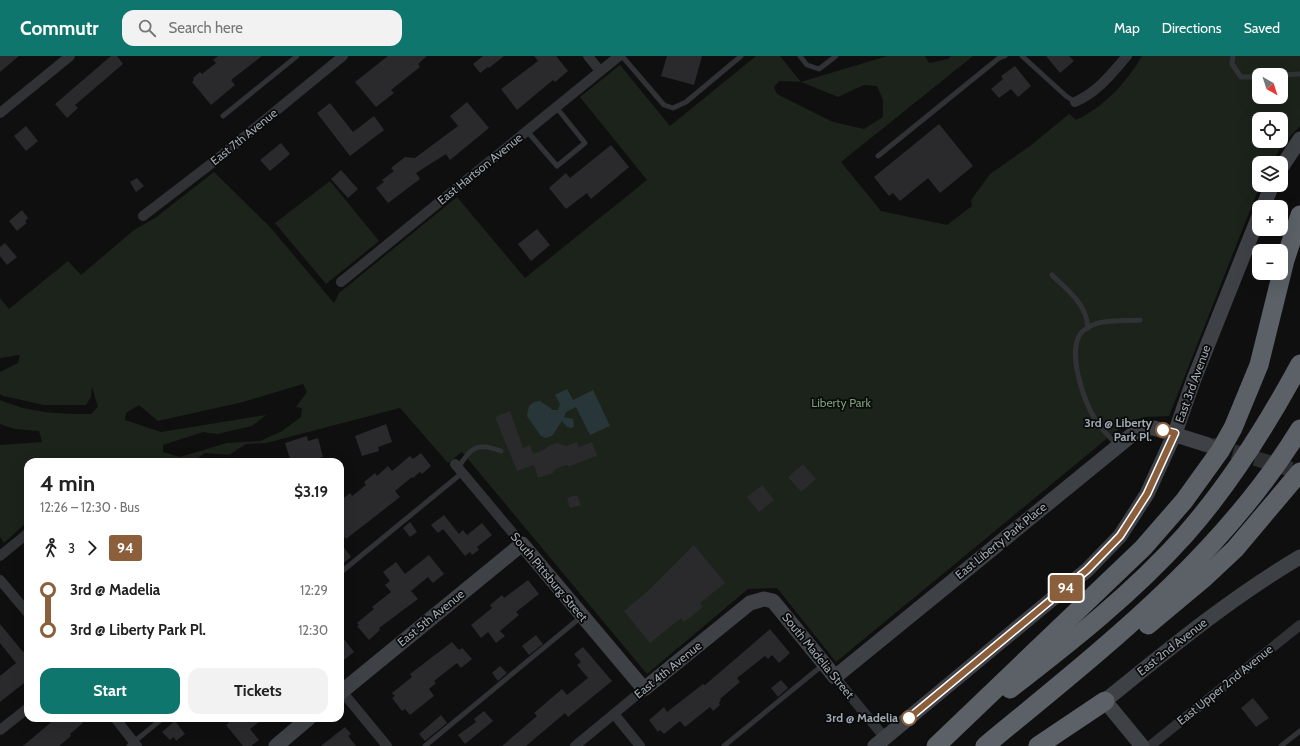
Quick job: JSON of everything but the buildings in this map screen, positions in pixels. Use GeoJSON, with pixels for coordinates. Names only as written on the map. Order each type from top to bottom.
{"type":"FeatureCollection","features":[{"type":"Feature","properties":{"kind":"highway"},"geometry":{"type":"LineString","coordinates":[[937,746],[1143,548],[1184,501],[1220,451],[1233,428],[1259,365],[1285,260],[1300,215]]}},
{"type":"Feature","properties":{"kind":"highway"},"geometry":{"type":"LineString","coordinates":[[937,746],[1058,652],[1098,618],[1180,541],[1214,500],[1254,444],[1300,364]]}},
{"type":"Feature","properties":{"kind":"highway"},"geometry":{"type":"LineString","coordinates":[[984,746],[1150,607],[1216,542],[1270,475],[1300,429]]}},
{"type":"Feature","properties":{"kind":"highway"},"geometry":{"type":"LineString","coordinates":[[1056,687],[1108,658],[1203,579],[1235,549],[1300,472]]}},
{"type":"Feature","properties":{"kind":"highway"},"geometry":{"type":"LineString","coordinates":[[1038,746],[1105,701]]}},
{"type":"Feature","properties":{"kind":"street"},"geometry":{"type":"LineString","coordinates":[[0,113],[70,56]]}},
{"type":"Feature","properties":{"kind":"street"},"geometry":{"type":"LineString","coordinates":[[588,56],[600,71]]}},
{"type":"Feature","properties":{"kind":"street","name":"East Hartson Avenue"},"geometry":{"type":"LineString","coordinates":[[341,282],[619,56]]}},
{"type":"Feature","properties":{"kind":"street"},"geometry":{"type":"LineString","coordinates":[[1075,102],[1088,97],[1108,80],[1127,56]]}},
{"type":"Feature","properties":{"kind":"street","name":"East 7th Avenue"},"geometry":{"type":"LineString","coordinates":[[143,216],[212,163],[341,57]]}},
{"type":"Feature","properties":{"kind":"street"},"geometry":{"type":"LineString","coordinates":[[1288,157],[1300,139]]}},
{"type":"Feature","properties":{"kind":"street","name":"East 3rd Avenue"},"geometry":{"type":"LineString","coordinates":[[880,742],[1081,575],[1120,536],[1147,494],[1175,433],[1197,372],[1252,234]]}},
{"type":"Feature","properties":{"kind":"street","name":"East Liberty Park Place"},"geometry":{"type":"LineString","coordinates":[[835,677],[1132,434],[1144,428],[1154,428],[1208,444]]}},
{"type":"Feature","properties":{"kind":"street","name":"South Pittsburg Street"},"geometry":{"type":"LineString","coordinates":[[458,468],[644,689]]}},
{"type":"Feature","properties":{"kind":"street"},"geometry":{"type":"LineString","coordinates":[[0,556],[24,536]]}},
{"type":"Feature","properties":{"kind":"street","name":"East 5th Avenue"},"geometry":{"type":"LineString","coordinates":[[344,689],[522,544]]}},
{"type":"Feature","properties":{"kind":"street","name":"East 2nd Avenue"},"geometry":{"type":"LineString","coordinates":[[1050,746],[1169,648],[1234,599],[1300,557]]}},
{"type":"Feature","properties":{"kind":"street"},"geometry":{"type":"LineString","coordinates":[[0,580],[24,608]]}},
{"type":"Feature","properties":{"kind":"street","name":"South Madelia Street"},"geometry":{"type":"LineString","coordinates":[[764,599],[773,601],[835,677],[880,742]]}},
{"type":"Feature","properties":{"kind":"street","name":"East 4th Avenue"},"geometry":{"type":"LineString","coordinates":[[575,746],[750,603],[764,599]]}},
{"type":"Feature","properties":{"kind":"street","name":"East Upper 2nd Avenue"},"geometry":{"type":"LineString","coordinates":[[1150,746],[1298,631]]}},
{"type":"Feature","properties":{"kind":"street"},"geometry":{"type":"LineString","coordinates":[[344,695],[387,746]]}},
{"type":"Feature","properties":{"kind":"street"},"geometry":{"type":"LineString","coordinates":[[1105,701],[1142,746]]}},
{"type":"Feature","properties":{"kind":"street"},"geometry":{"type":"LineString","coordinates":[[0,730],[24,711]]}},
{"type":"Feature","properties":{"kind":"street"},"geometry":{"type":"LineString","coordinates":[[614,714],[640,746]]}},
{"type":"Feature","properties":{"kind":"street"},"geometry":{"type":"LineString","coordinates":[[117,722],[133,745]]}},
{"type":"Feature","properties":{"kind":"street"},"geometry":{"type":"LineString","coordinates":[[276,746],[304,722]]}},
{"type":"Feature","properties":{"kind":"lane"},"geometry":{"type":"LineString","coordinates":[[223,116],[297,56]]}},
{"type":"Feature","properties":{"kind":"lane"},"geometry":{"type":"LineString","coordinates":[[622,56],[664,105],[673,108],[686,102],[741,56]]}},
{"type":"Feature","properties":{"kind":"lane"},"geometry":{"type":"LineString","coordinates":[[800,56],[807,65],[819,69],[836,56]]}},
{"type":"Feature","properties":{"kind":"lane"},"geometry":{"type":"LineString","coordinates":[[878,156],[999,58],[1005,56]]}},
{"type":"Feature","properties":{"kind":"lane"},"geometry":{"type":"LineString","coordinates":[[1022,56],[1066,96],[1075,102]]}},
{"type":"Feature","properties":{"kind":"lane"},"geometry":{"type":"LineString","coordinates":[[1233,56],[1232,64],[1240,76],[1252,77]]}},
{"type":"Feature","properties":{"kind":"lane"},"geometry":{"type":"LineString","coordinates":[[1288,75],[1300,74]]}},
{"type":"Feature","properties":{"kind":"lane"},"geometry":{"type":"LineString","coordinates":[[527,131],[557,166],[585,143],[556,107]]}},
{"type":"Feature","properties":{"kind":"lane"},"geometry":{"type":"LineString","coordinates":[[1052,275],[1082,306],[1087,316],[1088,328]]}},
{"type":"Feature","properties":{"kind":"lane"},"geometry":{"type":"LineString","coordinates":[[1118,446],[1096,420],[1080,383],[1076,357],[1077,340],[1088,328],[1096,324],[1140,320]]}},
{"type":"Feature","properties":{"kind":"lane"},"geometry":{"type":"LineString","coordinates":[[344,569],[458,468],[471,449],[478,446],[490,447],[500,451]]}},
{"type":"Feature","properties":{"kind":"lane"},"geometry":{"type":"LineString","coordinates":[[424,746],[582,616]]}},
{"type":"Feature","properties":{"kind":"lane"},"geometry":{"type":"LineString","coordinates":[[724,746],[824,664]]}},
{"type":"Feature","properties":{"kind":"lane"},"geometry":{"type":"LineString","coordinates":[[133,745],[159,722]]}},
{"type":"Feature","properties":{"kind":"lane"},"geometry":{"type":"LineString","coordinates":[[1281,746],[1300,731]]}},
{"type":"Feature","properties":{"kind":"green space","name":"Liberty Park"},"geometry":{"type":"Polygon","coordinates":[[[756,56],[780,56],[801,82],[887,56],[925,56],[929,63],[948,59],[951,56],[973,56],[841,162],[881,211],[947,225],[972,206],[971,200],[990,174],[1030,146],[1069,114],[1076,120],[1096,108],[1122,84],[1142,56],[1300,56],[1300,126],[1288,139],[1288,112],[1252,112],[1252,148],[1280,148],[1276,156],[1252,156],[1252,192],[1257,192],[1254,200],[1252,200],[1252,205],[1169,416],[1145,417],[1127,422],[836,662],[777,588],[748,589],[647,674],[462,452],[448,463],[400,408],[266,443],[246,444],[229,455],[205,453],[198,458],[24,458],[24,525],[4,543],[0,537],[0,445],[42,442],[39,431],[15,429],[0,424],[0,400],[23,408],[67,414],[91,414],[98,407],[92,387],[91,397],[86,405],[44,405],[3,396],[0,394],[0,372],[18,363],[20,355],[0,358],[0,298],[9,309],[68,261],[81,275],[134,230],[155,218],[214,172],[270,227],[334,303],[339,293],[457,197],[525,278],[647,180],[580,97],[620,65],[670,126],[756,56]],[[779,81],[774,87],[777,94],[833,122],[864,129],[883,117],[883,100],[877,86],[864,85],[838,97],[801,82],[779,81]],[[303,384],[243,402],[158,421],[139,405],[126,413],[125,420],[161,432],[266,415],[252,426],[217,434],[203,432],[163,445],[163,452],[180,457],[227,443],[260,441],[282,431],[301,417],[302,408],[296,407],[307,392],[303,384]]]}},
{"type":"Feature","properties":{"kind":"green space"},"geometry":{"type":"Polygon","coordinates":[[[330,181],[379,241],[326,284],[275,223],[330,181]]]}},
{"type":"Feature","properties":{"kind":"shaded area"},"geometry":{"type":"Polygon","coordinates":[[[567,389],[573,400],[593,390],[610,426],[590,435],[576,407],[566,412],[564,417],[573,419],[574,426],[572,428],[567,427],[562,421],[552,436],[546,438],[541,436],[527,416],[529,406],[534,402],[540,401],[553,410],[558,410],[560,404],[555,395],[567,389]]]}},
{"type":"Feature","properties":{"kind":"tunnel"},"geometry":{"type":"LineString","coordinates":[[1211,445],[1300,472]]}},
{"type":"Feature","properties":{"kind":"bus line","name":"94"},"geometry":{"type":"LineString","coordinates":[[909,718],[1030,619],[1087,570],[1120,536],[1147,494],[1175,433],[1163,430]]}},
{"type":"Feature","properties":{"kind":"place","name":"3rd @ Liberty Park Pl."},"geometry":{"type":"Point","coordinates":[1163,430]}},
{"type":"Feature","properties":{"kind":"place","name":"3rd @ Madelia"},"geometry":{"type":"Point","coordinates":[909,718]}}]}
